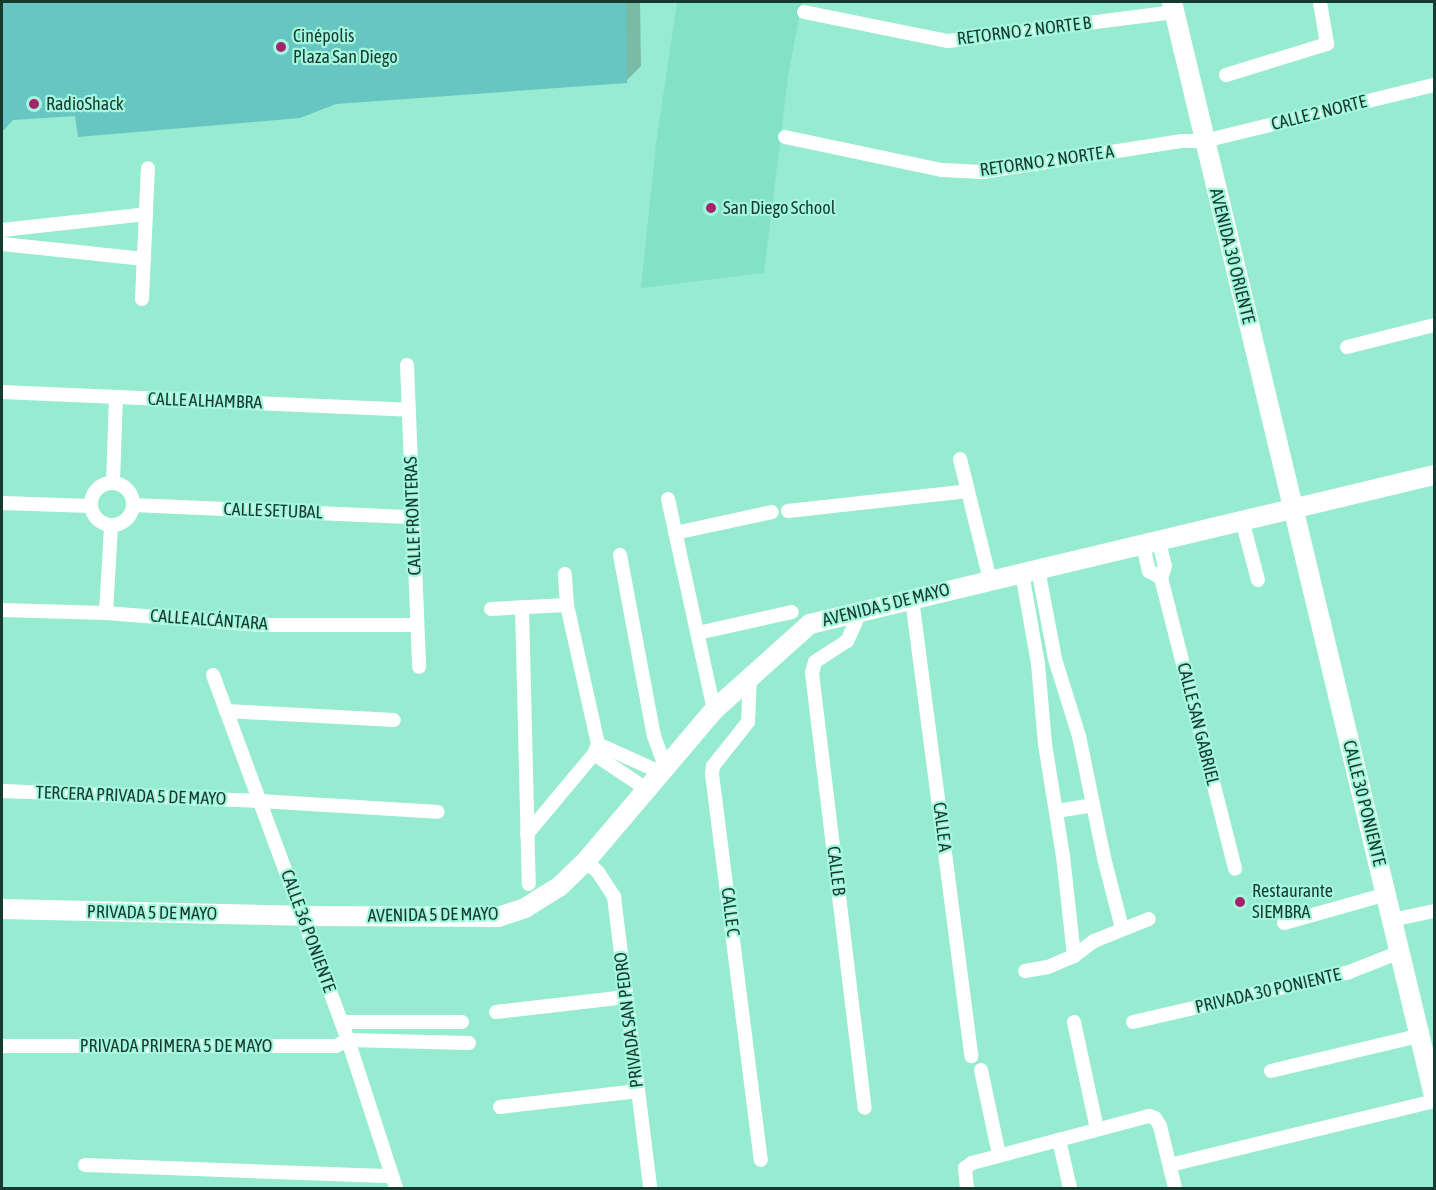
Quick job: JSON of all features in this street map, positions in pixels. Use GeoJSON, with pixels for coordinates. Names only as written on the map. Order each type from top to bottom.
{"type":"FeatureCollection","features":[{"type":"Feature","properties":{"kind":"street"},"geometry":{"type":"LineString","coordinates":[[1226,75],[1327,44],[1325,3]]}},
{"type":"Feature","properties":{"kind":"street","name":"RETORNO 2 NORTE B"},"geometry":{"type":"LineString","coordinates":[[804,12],[948,41],[1173,7]]}},
{"type":"Feature","properties":{"kind":"street","name":"AVENIDA 30 ORIENTE"},"geometry":{"type":"LineString","coordinates":[[1173,7],[1294,511]]}},
{"type":"Feature","properties":{"kind":"street","name":"CALLE 2 NORTE"},"geometry":{"type":"LineString","coordinates":[[1204,141],[1434,85]]}},
{"type":"Feature","properties":{"kind":"street","name":"RETORNO 2 NORTE A"},"geometry":{"type":"LineString","coordinates":[[785,137],[942,170],[983,172],[1181,141],[1204,141]]}},
{"type":"Feature","properties":{"kind":"street"},"geometry":{"type":"LineString","coordinates":[[142,299],[148,168]]}},
{"type":"Feature","properties":{"kind":"street"},"geometry":{"type":"LineString","coordinates":[[2,230],[146,214]]}},
{"type":"Feature","properties":{"kind":"street"},"geometry":{"type":"LineString","coordinates":[[2,244],[144,260]]}},
{"type":"Feature","properties":{"kind":"street"},"geometry":{"type":"LineString","coordinates":[[1347,347],[1434,325]]}},
{"type":"Feature","properties":{"kind":"street","name":"CALLE FRONTERAS"},"geometry":{"type":"LineString","coordinates":[[407,365],[419,668]]}},
{"type":"Feature","properties":{"kind":"street","name":"CALLE ALHAMBRA"},"geometry":{"type":"LineString","coordinates":[[2,392],[409,410]]}},
{"type":"Feature","properties":{"kind":"street"},"geometry":{"type":"LineString","coordinates":[[113,482],[116,397]]}},
{"type":"Feature","properties":{"kind":"street"},"geometry":{"type":"LineString","coordinates":[[960,459],[990,580]]}},
{"type":"Feature","properties":{"kind":"street","name":"AVENIDA 5 DE MAYO"},"geometry":{"type":"LineString","coordinates":[[302,916],[498,917],[525,908],[559,887],[586,861],[714,710],[810,624],[1242,520],[1294,511],[1434,475]]}},
{"type":"Feature","properties":{"kind":"street"},"geometry":{"type":"LineString","coordinates":[[113,482],[126,486],[133,498],[133,505],[132,512],[123,522],[111,526],[98,520],[91,506],[91,496],[100,485],[113,482]]}},
{"type":"Feature","properties":{"kind":"street"},"geometry":{"type":"LineString","coordinates":[[788,511],[968,491]]}},
{"type":"Feature","properties":{"kind":"street"},"geometry":{"type":"LineString","coordinates":[[668,499],[714,710]]}},
{"type":"Feature","properties":{"kind":"street"},"geometry":{"type":"LineString","coordinates":[[2,503],[91,506]]}},
{"type":"Feature","properties":{"kind":"street","name":"CALLE SETUBAL"},"geometry":{"type":"LineString","coordinates":[[133,505],[413,517]]}},
{"type":"Feature","properties":{"kind":"street","name":"CALLE 30 PONIENTE"},"geometry":{"type":"LineString","coordinates":[[1294,511],[1434,1098]]}},
{"type":"Feature","properties":{"kind":"street"},"geometry":{"type":"LineString","coordinates":[[675,533],[772,513]]}},
{"type":"Feature","properties":{"kind":"street"},"geometry":{"type":"LineString","coordinates":[[1242,520],[1258,580]]}},
{"type":"Feature","properties":{"kind":"street"},"geometry":{"type":"LineString","coordinates":[[106,613],[111,526]]}},
{"type":"Feature","properties":{"kind":"street","name":"CALLE SAN GABRIEL"},"geometry":{"type":"LineString","coordinates":[[1151,543],[1165,566],[1161,578],[1235,869]]}},
{"type":"Feature","properties":{"kind":"street"},"geometry":{"type":"LineString","coordinates":[[620,555],[654,736],[664,771]]}},
{"type":"Feature","properties":{"kind":"street"},"geometry":{"type":"LineString","coordinates":[[1030,571],[1079,736],[1122,928]]}},
{"type":"Feature","properties":{"kind":"street"},"geometry":{"type":"LineString","coordinates":[[1030,571],[1045,744],[1056,811],[1074,956]]}},
{"type":"Feature","properties":{"kind":"street"},"geometry":{"type":"LineString","coordinates":[[565,574],[567,605],[596,749],[648,790]]}},
{"type":"Feature","properties":{"kind":"street","name":"CALLE A"},"geometry":{"type":"LineString","coordinates":[[912,599],[971,1056]]}},
{"type":"Feature","properties":{"kind":"street"},"geometry":{"type":"LineString","coordinates":[[491,609],[567,605]]}},
{"type":"Feature","properties":{"kind":"street"},"geometry":{"type":"LineString","coordinates":[[522,608],[529,884]]}},
{"type":"Feature","properties":{"kind":"street","name":"CALLE ALCÁNTARA"},"geometry":{"type":"LineString","coordinates":[[2,610],[106,613],[258,624],[417,625]]}},
{"type":"Feature","properties":{"kind":"street","name":"CALLE B"},"geometry":{"type":"LineString","coordinates":[[861,610],[847,641],[814,662],[812,673],[865,1108]]}},
{"type":"Feature","properties":{"kind":"street"},"geometry":{"type":"LineString","coordinates":[[698,633],[792,612]]}},
{"type":"Feature","properties":{"kind":"street","name":"CALLE 36 PONIENTE"},"geometry":{"type":"LineString","coordinates":[[213,675],[348,1040],[394,1182]]}},
{"type":"Feature","properties":{"kind":"street","name":"CALLE C"},"geometry":{"type":"LineString","coordinates":[[750,676],[748,722],[713,766],[712,774],[760,1160]]}},
{"type":"Feature","properties":{"kind":"street"},"geometry":{"type":"LineString","coordinates":[[226,711],[394,720]]}},
{"type":"Feature","properties":{"kind":"street"},"geometry":{"type":"LineString","coordinates":[[596,749],[664,771]]}},
{"type":"Feature","properties":{"kind":"street"},"geometry":{"type":"LineString","coordinates":[[527,834],[596,749]]}},
{"type":"Feature","properties":{"kind":"street","name":"TERCERA PRIVADA 5 DE MAYO"},"geometry":{"type":"LineString","coordinates":[[2,791],[260,801],[438,812]]}},
{"type":"Feature","properties":{"kind":"street"},"geometry":{"type":"LineString","coordinates":[[1056,811],[1093,805]]}},
{"type":"Feature","properties":{"kind":"street","name":"PRIVADA SAN PEDRO"},"geometry":{"type":"LineString","coordinates":[[586,861],[598,872],[614,897],[650,1188]]}},
{"type":"Feature","properties":{"kind":"street"},"geometry":{"type":"LineString","coordinates":[[1284,923],[1387,894]]}},
{"type":"Feature","properties":{"kind":"street","name":"PRIVADA 5 DE MAYO"},"geometry":{"type":"LineString","coordinates":[[2,909],[302,916]]}},
{"type":"Feature","properties":{"kind":"street"},"geometry":{"type":"LineString","coordinates":[[1392,920],[1434,911]]}},
{"type":"Feature","properties":{"kind":"street"},"geometry":{"type":"LineString","coordinates":[[1025,971],[1048,967],[1074,956],[1094,941],[1149,919]]}},
{"type":"Feature","properties":{"kind":"street","name":"PRIVADA 30 PONIENTE"},"geometry":{"type":"LineString","coordinates":[[1133,1022],[1349,972],[1400,952]]}},
{"type":"Feature","properties":{"kind":"street"},"geometry":{"type":"LineString","coordinates":[[496,1012],[627,997]]}},
{"type":"Feature","properties":{"kind":"street"},"geometry":{"type":"LineString","coordinates":[[341,1022],[462,1022]]}},
{"type":"Feature","properties":{"kind":"street"},"geometry":{"type":"LineString","coordinates":[[1074,1022],[1097,1130]]}},
{"type":"Feature","properties":{"kind":"street"},"geometry":{"type":"LineString","coordinates":[[1271,1071],[1410,1038],[1421,1039]]}},
{"type":"Feature","properties":{"kind":"street","name":"PRIVADA PRIMERA 5 DE MAYO"},"geometry":{"type":"LineString","coordinates":[[2,1046],[336,1046],[348,1040],[469,1043]]}},
{"type":"Feature","properties":{"kind":"street"},"geometry":{"type":"LineString","coordinates":[[981,1070],[999,1155]]}},
{"type":"Feature","properties":{"kind":"street"},"geometry":{"type":"LineString","coordinates":[[500,1107],[638,1091]]}},
{"type":"Feature","properties":{"kind":"street"},"geometry":{"type":"LineString","coordinates":[[1170,1165],[1434,1098]]}},
{"type":"Feature","properties":{"kind":"street"},"geometry":{"type":"LineString","coordinates":[[967,1188],[965,1168],[972,1163],[1149,1116],[1155,1118],[1160,1126],[1176,1188]]}},
{"type":"Feature","properties":{"kind":"street"},"geometry":{"type":"LineString","coordinates":[[1059,1140],[1070,1188]]}},
{"type":"Feature","properties":{"kind":"street"},"geometry":{"type":"LineString","coordinates":[[85,1165],[394,1182]]}},
{"type":"Feature","properties":{"kind":"shaded area","name":"San Diego School"},"geometry":{"type":"Polygon","coordinates":[[[677,2],[802,2],[788,77],[764,273],[641,288],[656,144],[677,2]]]}},
{"type":"Feature","properties":{"kind":"building"},"geometry":{"type":"Polygon","coordinates":[[[2,2],[626,2],[627,83],[336,104],[300,118],[78,137],[75,116],[13,120],[2,132],[2,2]]]}},
{"type":"Feature","properties":{"kind":"place","name":"Cinépolis Plaza San Diego"},"geometry":{"type":"Point","coordinates":[281,47]}},
{"type":"Feature","properties":{"kind":"place","name":"RadioShack"},"geometry":{"type":"Point","coordinates":[34,104]}},
{"type":"Feature","properties":{"kind":"place","name":"San Diego School"},"geometry":{"type":"Point","coordinates":[711,208]}},
{"type":"Feature","properties":{"kind":"place","name":"Restaurante SIEMBRA"},"geometry":{"type":"Point","coordinates":[1240,902]}}]}
